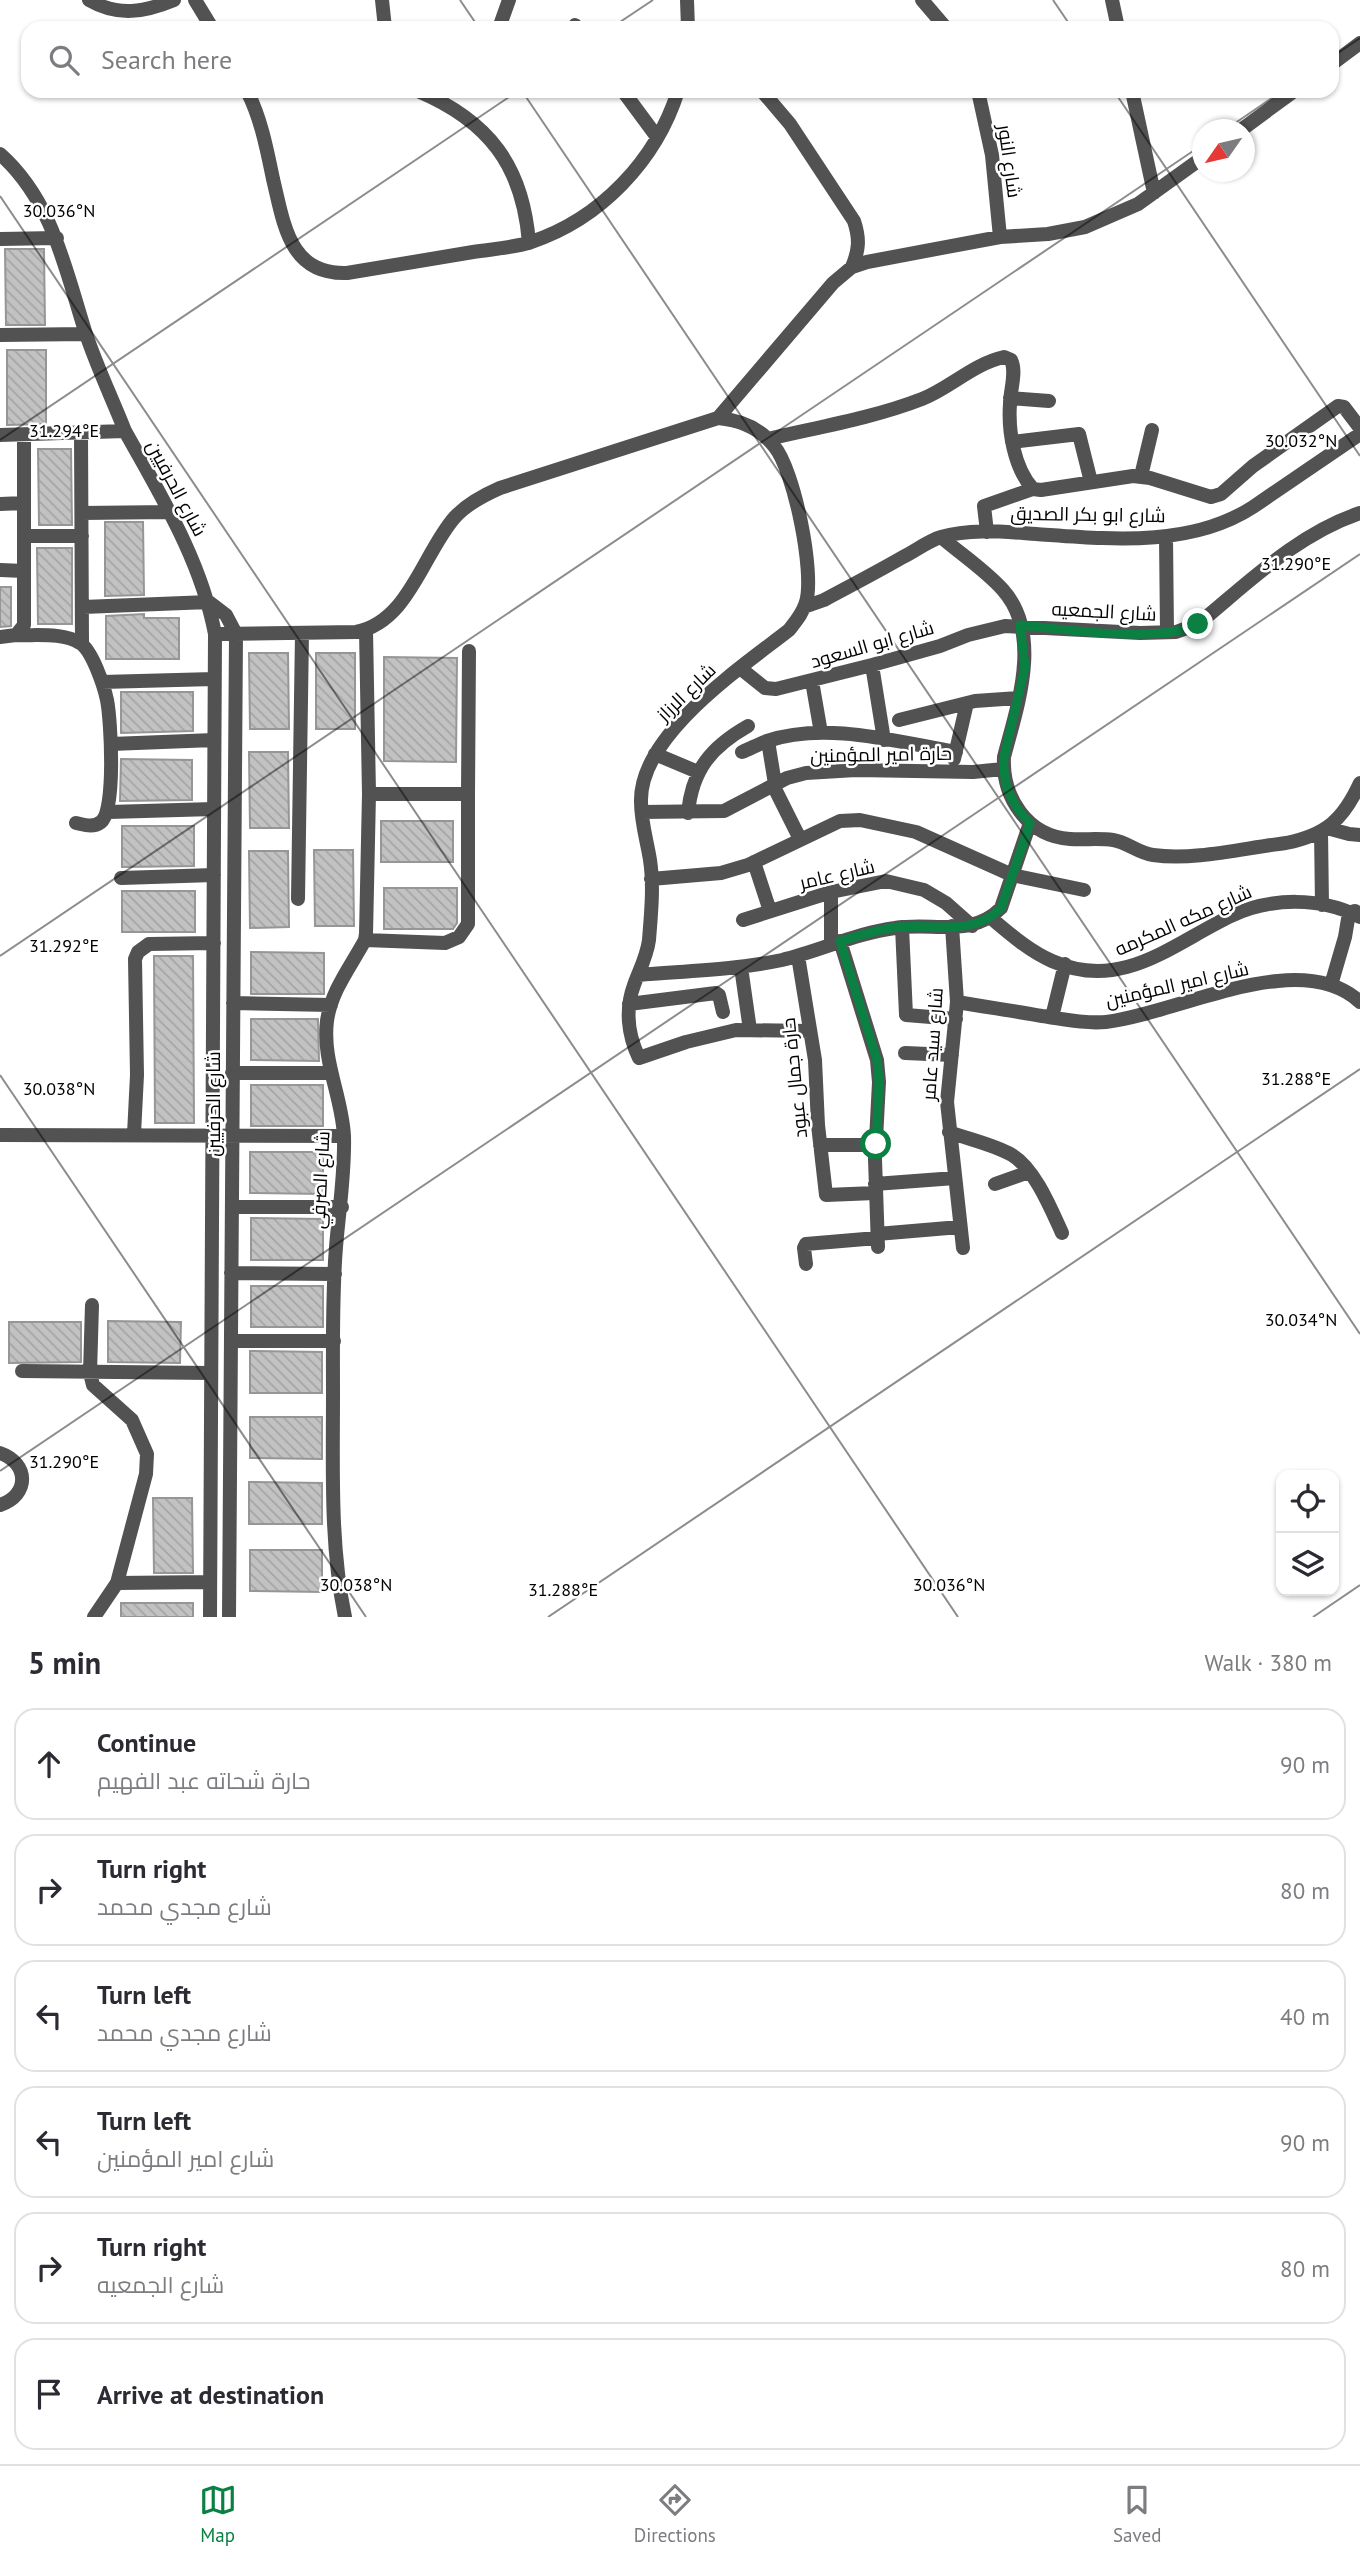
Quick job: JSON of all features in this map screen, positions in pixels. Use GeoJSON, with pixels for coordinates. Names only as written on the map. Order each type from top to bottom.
{"type":"FeatureCollection","features":[{"type":"Feature","properties":{"kind":"street"},"geometry":{"type":"LineString","coordinates":[[89,0],[110,10],[124,12],[154,8],[174,0]]}},
{"type":"Feature","properties":{"kind":"street"},"geometry":{"type":"LineString","coordinates":[[195,0],[208,21]]}},
{"type":"Feature","properties":{"kind":"street"},"geometry":{"type":"LineString","coordinates":[[382,0],[384,21]]}},
{"type":"Feature","properties":{"kind":"street"},"geometry":{"type":"LineString","coordinates":[[502,21],[509,0]]}},
{"type":"Feature","properties":{"kind":"street"},"geometry":{"type":"LineString","coordinates":[[687,0],[688,21]]}},
{"type":"Feature","properties":{"kind":"street"},"geometry":{"type":"LineString","coordinates":[[922,0],[940,21]]}},
{"type":"Feature","properties":{"kind":"street"},"geometry":{"type":"LineString","coordinates":[[1112,0],[1116,21]]}},
{"type":"Feature","properties":{"kind":"street"},"geometry":{"type":"LineString","coordinates":[[1339,59],[1360,43]]}},
{"type":"Feature","properties":{"kind":"street"},"geometry":{"type":"LineString","coordinates":[[249,98],[266,145],[289,240],[308,264],[331,273],[347,273],[529,243],[560,230],[616,191],[639,166],[657,137],[675,98]]}},
{"type":"Feature","properties":{"kind":"street"},"geometry":{"type":"LineString","coordinates":[[432,98],[460,112],[480,127],[497,146],[511,168],[521,192],[527,216],[529,243]]}},
{"type":"Feature","properties":{"kind":"street"},"geometry":{"type":"LineString","coordinates":[[628,98],[657,137]]}},
{"type":"Feature","properties":{"kind":"street"},"geometry":{"type":"LineString","coordinates":[[768,98],[790,124],[854,221],[859,236],[858,253],[852,267]]}},
{"type":"Feature","properties":{"kind":"street","name":"شارع النور"},"geometry":{"type":"LineString","coordinates":[[980,98],[992,155],[1000,237]]}},
{"type":"Feature","properties":{"kind":"street"},"geometry":{"type":"LineString","coordinates":[[1134,98],[1154,193]]}},
{"type":"Feature","properties":{"kind":"street"},"geometry":{"type":"LineString","coordinates":[[1255,120],[1284,98]]}},
{"type":"Feature","properties":{"kind":"street"},"geometry":{"type":"LineString","coordinates":[[0,154],[27,184],[57,238],[86,334],[125,431]]}},
{"type":"Feature","properties":{"kind":"street"},"geometry":{"type":"LineString","coordinates":[[718,418],[833,283],[852,267],[1000,237],[1048,234],[1085,227],[1121,213],[1192,165]]}},
{"type":"Feature","properties":{"kind":"street"},"geometry":{"type":"LineString","coordinates":[[0,239],[57,238]]}},
{"type":"Feature","properties":{"kind":"street"},"geometry":{"type":"LineString","coordinates":[[0,335],[86,334]]}},
{"type":"Feature","properties":{"kind":"street"},"geometry":{"type":"LineString","coordinates":[[768,439],[909,404],[1004,357],[1011,360],[1014,367],[1010,398],[1012,442],[1023,473],[1033,489]]}},
{"type":"Feature","properties":{"kind":"street"},"geometry":{"type":"LineString","coordinates":[[1010,398],[1049,401]]}},
{"type":"Feature","properties":{"kind":"street"},"geometry":{"type":"LineString","coordinates":[[986,532],[984,506],[1033,489],[1141,476],[1211,497],[1221,494],[1253,466],[1338,406],[1344,407],[1360,428]]}},
{"type":"Feature","properties":{"kind":"street"},"geometry":{"type":"LineString","coordinates":[[215,634],[366,630],[387,619],[408,592],[456,516],[485,495],[529,478],[718,418],[745,423],[768,439],[781,455],[803,530],[808,561],[804,607]]}},
{"type":"Feature","properties":{"kind":"street"},"geometry":{"type":"LineString","coordinates":[[1141,476],[1152,430]]}},
{"type":"Feature","properties":{"kind":"street","name":"شارع الحرفيين"},"geometry":{"type":"LineString","coordinates":[[0,435],[125,431],[170,512],[197,570],[209,602],[215,634],[210,1617]]}},
{"type":"Feature","properties":{"kind":"street"},"geometry":{"type":"LineString","coordinates":[[76,824],[92,827],[100,823],[109,812],[111,744],[102,682],[82,643],[81,433]]}},
{"type":"Feature","properties":{"kind":"street"},"geometry":{"type":"LineString","coordinates":[[1012,442],[1079,434],[1091,482]]}},
{"type":"Feature","properties":{"kind":"street","name":"شارع ابو بكر الصديق"},"geometry":{"type":"LineString","coordinates":[[804,607],[842,591],[942,537],[986,532],[1166,537],[1185,535],[1235,519],[1360,434]]}},
{"type":"Feature","properties":{"kind":"street"},"geometry":{"type":"LineString","coordinates":[[16,635],[24,625],[24,435]]}},
{"type":"Feature","properties":{"kind":"street"},"geometry":{"type":"LineString","coordinates":[[0,504],[24,503]]}},
{"type":"Feature","properties":{"kind":"street"},"geometry":{"type":"LineString","coordinates":[[82,513],[170,512]]}},
{"type":"Feature","properties":{"kind":"street","name":"شارع الجمعيه"},"geometry":{"type":"LineString","coordinates":[[1020,625],[1097,631],[1167,632],[1188,629],[1313,534],[1360,513]]}},
{"type":"Feature","properties":{"kind":"street"},"geometry":{"type":"LineString","coordinates":[[24,536],[82,536]]}},
{"type":"Feature","properties":{"kind":"street"},"geometry":{"type":"LineString","coordinates":[[942,537],[1005,592],[1020,625],[1025,667],[1003,769],[1011,799],[1030,823],[1059,838],[1119,841],[1149,854],[1176,857],[1286,843],[1324,830],[1348,808],[1360,783]]}},
{"type":"Feature","properties":{"kind":"street"},"geometry":{"type":"LineString","coordinates":[[1166,537],[1167,632]]}},
{"type":"Feature","properties":{"kind":"street"},"geometry":{"type":"LineString","coordinates":[[0,570],[24,570]]}},
{"type":"Feature","properties":{"kind":"street"},"geometry":{"type":"LineString","coordinates":[[83,607],[209,602]]}},
{"type":"Feature","properties":{"kind":"street","name":"شارع الحرفيين"},"geometry":{"type":"LineString","coordinates":[[209,602],[226,615],[236,634],[229,1617]]}},
{"type":"Feature","properties":{"kind":"street","name":"شارع الرزاز"},"geometry":{"type":"LineString","coordinates":[[750,1030],[736,1030],[686,1042],[639,1058],[629,1023],[629,1004],[648,945],[651,879],[640,800],[655,754],[673,729],[708,694],[789,630],[804,607]]}},
{"type":"Feature","properties":{"kind":"street","name":"شارع ابو السعود"},"geometry":{"type":"LineString","coordinates":[[740,668],[765,688],[772,690],[872,665],[978,632],[1020,625]]}},
{"type":"Feature","properties":{"kind":"street","name":"شارع الصرفي"},"geometry":{"type":"LineString","coordinates":[[345,1617],[338,1583],[333,1492],[335,1274],[342,1207],[344,1136],[341,1109],[330,1073],[326,1042],[331,1005],[365,940],[369,794],[366,630]]}},
{"type":"Feature","properties":{"kind":"street"},"geometry":{"type":"LineString","coordinates":[[298,899],[302,633]]}},
{"type":"Feature","properties":{"kind":"street"},"geometry":{"type":"LineString","coordinates":[[0,637],[16,635],[68,638],[82,643]]}},
{"type":"Feature","properties":{"kind":"street"},"geometry":{"type":"LineString","coordinates":[[365,940],[445,943],[453,941],[464,932],[468,924],[469,651]]}},
{"type":"Feature","properties":{"kind":"street"},"geometry":{"type":"LineString","coordinates":[[872,665],[884,740]]}},
{"type":"Feature","properties":{"kind":"street"},"geometry":{"type":"LineString","coordinates":[[102,682],[214,680]]}},
{"type":"Feature","properties":{"kind":"street"},"geometry":{"type":"LineString","coordinates":[[812,681],[821,733]]}},
{"type":"Feature","properties":{"kind":"street"},"geometry":{"type":"LineString","coordinates":[[899,720],[967,703],[1019,698]]}},
{"type":"Feature","properties":{"kind":"street"},"geometry":{"type":"LineString","coordinates":[[952,772],[967,703]]}},
{"type":"Feature","properties":{"kind":"street"},"geometry":{"type":"LineString","coordinates":[[688,813],[689,799],[698,772],[711,753],[728,737],[748,726]]}},
{"type":"Feature","properties":{"kind":"street"},"geometry":{"type":"LineString","coordinates":[[742,752],[768,741],[821,733],[956,752]]}},
{"type":"Feature","properties":{"kind":"street"},"geometry":{"type":"LineString","coordinates":[[111,744],[214,740]]}},
{"type":"Feature","properties":{"kind":"street"},"geometry":{"type":"LineString","coordinates":[[768,741],[774,785],[800,839]]}},
{"type":"Feature","properties":{"kind":"street"},"geometry":{"type":"LineString","coordinates":[[655,754],[698,772]]}},
{"type":"Feature","properties":{"kind":"street","name":"حارة امير المؤمنين"},"geometry":{"type":"LineString","coordinates":[[642,812],[724,811],[795,775],[815,772],[952,772],[1003,769]]}},
{"type":"Feature","properties":{"kind":"street"},"geometry":{"type":"LineString","coordinates":[[369,794],[468,794]]}},
{"type":"Feature","properties":{"kind":"street"},"geometry":{"type":"LineString","coordinates":[[109,812],[214,809]]}},
{"type":"Feature","properties":{"kind":"street"},"geometry":{"type":"LineString","coordinates":[[651,879],[721,873],[754,862],[840,821],[860,820],[916,832],[1012,875],[1084,890]]}},
{"type":"Feature","properties":{"kind":"street"},"geometry":{"type":"LineString","coordinates":[[639,975],[741,967],[798,956],[836,942],[902,927],[972,926],[991,918],[1001,908],[1030,823]]}},
{"type":"Feature","properties":{"kind":"street"},"geometry":{"type":"LineString","coordinates":[[1324,830],[1360,835]]}},
{"type":"Feature","properties":{"kind":"street"},"geometry":{"type":"LineString","coordinates":[[1322,905],[1324,830]]}},
{"type":"Feature","properties":{"kind":"street"},"geometry":{"type":"LineString","coordinates":[[754,862],[770,911]]}},
{"type":"Feature","properties":{"kind":"street"},"geometry":{"type":"LineString","coordinates":[[121,877],[214,876]]}},
{"type":"Feature","properties":{"kind":"street","name":"شارع عامر"},"geometry":{"type":"LineString","coordinates":[[743,920],[831,892],[886,881],[924,890],[946,903],[972,926]]}},
{"type":"Feature","properties":{"kind":"street"},"geometry":{"type":"LineString","coordinates":[[831,892],[836,942],[877,1060],[879,1082],[875,1189],[878,1240]]}},
{"type":"Feature","properties":{"kind":"street","name":"شارع مكه المكرمه"},"geometry":{"type":"LineString","coordinates":[[991,918],[1026,946],[1054,961],[1082,969],[1114,971],[1146,961],[1231,916],[1260,905],[1295,901],[1356,913]]}},
{"type":"Feature","properties":{"kind":"street"},"geometry":{"type":"LineString","coordinates":[[1331,985],[1345,937],[1356,913]]}},
{"type":"Feature","properties":{"kind":"street","name":"شارع سيد عامر"},"geometry":{"type":"LineString","coordinates":[[952,926],[957,1002],[947,1102],[963,1248]]}},
{"type":"Feature","properties":{"kind":"street"},"geometry":{"type":"LineString","coordinates":[[902,927],[906,1015],[956,1019]]}},
{"type":"Feature","properties":{"kind":"street"},"geometry":{"type":"LineString","coordinates":[[134,1134],[137,1075],[135,958],[138,952],[149,944],[214,943]]}},
{"type":"Feature","properties":{"kind":"street","name":"حارة جمال عبود"},"geometry":{"type":"LineString","coordinates":[[798,956],[815,1060],[820,1145],[827,1196],[875,1189]]}},
{"type":"Feature","properties":{"kind":"street"},"geometry":{"type":"LineString","coordinates":[[1052,1017],[1065,964]]}},
{"type":"Feature","properties":{"kind":"street"},"geometry":{"type":"LineString","coordinates":[[741,967],[750,1030],[810,1031]]}},
{"type":"Feature","properties":{"kind":"street","name":"شارع امير المؤمنين"},"geometry":{"type":"LineString","coordinates":[[957,1002],[1052,1017],[1105,1022],[1223,992],[1300,980],[1331,985],[1360,1002]]}},
{"type":"Feature","properties":{"kind":"street"},"geometry":{"type":"LineString","coordinates":[[629,1004],[716,993],[719,995],[723,1012]]}},
{"type":"Feature","properties":{"kind":"street"},"geometry":{"type":"LineString","coordinates":[[233,1003],[331,1005]]}},
{"type":"Feature","properties":{"kind":"street"},"geometry":{"type":"LineString","coordinates":[[905,1054],[952,1055]]}},
{"type":"Feature","properties":{"kind":"street"},"geometry":{"type":"LineString","coordinates":[[233,1073],[330,1073]]}},
{"type":"Feature","properties":{"kind":"street"},"geometry":{"type":"LineString","coordinates":[[949,1132],[1012,1155],[1029,1172],[1046,1198],[1062,1233]]}},
{"type":"Feature","properties":{"kind":"street"},"geometry":{"type":"LineString","coordinates":[[0,1135],[344,1136]]}},
{"type":"Feature","properties":{"kind":"street"},"geometry":{"type":"LineString","coordinates":[[820,1145],[876,1144]]}},
{"type":"Feature","properties":{"kind":"street"},"geometry":{"type":"LineString","coordinates":[[995,1184],[1029,1172]]}},
{"type":"Feature","properties":{"kind":"street"},"geometry":{"type":"LineString","coordinates":[[875,1189],[955,1178]]}},
{"type":"Feature","properties":{"kind":"street"},"geometry":{"type":"LineString","coordinates":[[232,1208],[342,1207]]}},
{"type":"Feature","properties":{"kind":"street"},"geometry":{"type":"LineString","coordinates":[[806,1264],[806,1244],[878,1240],[960,1227]]}},
{"type":"Feature","properties":{"kind":"street"},"geometry":{"type":"LineString","coordinates":[[232,1273],[335,1274]]}},
{"type":"Feature","properties":{"kind":"street"},"geometry":{"type":"LineString","coordinates":[[92,1305],[90,1373],[93,1385],[132,1420],[146,1454],[146,1474],[117,1583],[94,1617]]}},
{"type":"Feature","properties":{"kind":"street"},"geometry":{"type":"LineString","coordinates":[[231,1340],[334,1341]]}},
{"type":"Feature","properties":{"kind":"street"},"geometry":{"type":"LineString","coordinates":[[22,1371],[211,1373]]}},
{"type":"Feature","properties":{"kind":"street"},"geometry":{"type":"LineString","coordinates":[[211,1406],[231,1406]]}},
{"type":"Feature","properties":{"kind":"street"},"geometry":{"type":"LineString","coordinates":[[0,1452],[18,1463],[22,1481],[14,1498],[0,1505]]}},
{"type":"Feature","properties":{"kind":"street"},"geometry":{"type":"LineString","coordinates":[[210,1535],[230,1535]]}},
{"type":"Feature","properties":{"kind":"street"},"geometry":{"type":"LineString","coordinates":[[117,1583],[210,1582]]}},
{"type":"Feature","properties":{"kind":"building"},"geometry":{"type":"Polygon","coordinates":[[[5,249],[44,249],[45,325],[6,325],[5,249]]]}},
{"type":"Feature","properties":{"kind":"building"},"geometry":{"type":"Polygon","coordinates":[[[7,350],[46,350],[46,424],[7,425],[7,350]]]}},
{"type":"Feature","properties":{"kind":"building"},"geometry":{"type":"Polygon","coordinates":[[[38,449],[71,449],[72,525],[39,525],[38,449]]]}},
{"type":"Feature","properties":{"kind":"building"},"geometry":{"type":"Polygon","coordinates":[[[105,522],[143,522],[144,595],[105,596],[105,522]]]}},
{"type":"Feature","properties":{"kind":"building"},"geometry":{"type":"Polygon","coordinates":[[[37,548],[72,548],[72,624],[38,624],[37,548]]]}},
{"type":"Feature","properties":{"kind":"building"},"geometry":{"type":"Polygon","coordinates":[[[0,587],[11,587],[11,626],[0,627],[0,587]]]}},
{"type":"Feature","properties":{"kind":"building"},"geometry":{"type":"Polygon","coordinates":[[[144,614],[144,618],[179,618],[179,659],[106,659],[106,616],[144,614]]]}},
{"type":"Feature","properties":{"kind":"building"},"geometry":{"type":"Polygon","coordinates":[[[249,653],[288,653],[289,729],[250,729],[249,653]]]}},
{"type":"Feature","properties":{"kind":"building"},"geometry":{"type":"Polygon","coordinates":[[[316,653],[355,653],[355,729],[316,729],[316,653]]]}},
{"type":"Feature","properties":{"kind":"building"},"geometry":{"type":"Polygon","coordinates":[[[384,657],[457,658],[456,762],[384,761],[384,657]]]}},
{"type":"Feature","properties":{"kind":"building"},"geometry":{"type":"Polygon","coordinates":[[[121,692],[193,692],[193,731],[121,733],[121,692]]]}},
{"type":"Feature","properties":{"kind":"building"},"geometry":{"type":"Polygon","coordinates":[[[249,752],[288,752],[289,828],[250,828],[249,752]]]}},
{"type":"Feature","properties":{"kind":"building"},"geometry":{"type":"Polygon","coordinates":[[[121,759],[192,760],[192,800],[120,801],[121,759]]]}},
{"type":"Feature","properties":{"kind":"building"},"geometry":{"type":"Polygon","coordinates":[[[381,821],[453,821],[453,862],[381,862],[381,821]]]}},
{"type":"Feature","properties":{"kind":"building"},"geometry":{"type":"Polygon","coordinates":[[[122,826],[194,826],[194,866],[122,867],[122,826]]]}},
{"type":"Feature","properties":{"kind":"building"},"geometry":{"type":"Polygon","coordinates":[[[314,850],[353,850],[354,926],[315,926],[314,850]]]}},
{"type":"Feature","properties":{"kind":"building"},"geometry":{"type":"Polygon","coordinates":[[[249,851],[288,851],[289,927],[250,928],[249,851]]]}},
{"type":"Feature","properties":{"kind":"building"},"geometry":{"type":"Polygon","coordinates":[[[384,888],[457,888],[457,923],[453,929],[384,929],[384,888]]]}},
{"type":"Feature","properties":{"kind":"building"},"geometry":{"type":"Polygon","coordinates":[[[122,891],[195,891],[195,932],[122,932],[122,891]]]}},
{"type":"Feature","properties":{"kind":"building"},"geometry":{"type":"Polygon","coordinates":[[[251,952],[324,953],[324,994],[251,994],[251,952]]]}},
{"type":"Feature","properties":{"kind":"building"},"geometry":{"type":"Polygon","coordinates":[[[154,956],[193,956],[194,1123],[155,1123],[154,956]]]}},
{"type":"Feature","properties":{"kind":"building"},"geometry":{"type":"Polygon","coordinates":[[[251,1019],[318,1019],[319,1061],[251,1060],[251,1019]]]}},
{"type":"Feature","properties":{"kind":"building"},"geometry":{"type":"Polygon","coordinates":[[[251,1085],[323,1085],[323,1126],[251,1126],[251,1085]]]}},
{"type":"Feature","properties":{"kind":"building"},"geometry":{"type":"Polygon","coordinates":[[[250,1152],[323,1152],[323,1194],[250,1193],[250,1152]]]}},
{"type":"Feature","properties":{"kind":"building"},"geometry":{"type":"Polygon","coordinates":[[[251,1218],[323,1219],[323,1260],[251,1260],[251,1218]]]}},
{"type":"Feature","properties":{"kind":"building"},"geometry":{"type":"Polygon","coordinates":[[[251,1286],[323,1286],[323,1327],[251,1327],[251,1286]]]}},
{"type":"Feature","properties":{"kind":"building"},"geometry":{"type":"Polygon","coordinates":[[[108,1321],[181,1322],[180,1363],[108,1362],[108,1321]]]}},
{"type":"Feature","properties":{"kind":"building"},"geometry":{"type":"Polygon","coordinates":[[[9,1322],[81,1322],[81,1362],[9,1363],[9,1322]]]}},
{"type":"Feature","properties":{"kind":"building"},"geometry":{"type":"Polygon","coordinates":[[[250,1351],[322,1352],[322,1393],[250,1393],[250,1351]]]}},
{"type":"Feature","properties":{"kind":"building"},"geometry":{"type":"Polygon","coordinates":[[[250,1417],[322,1417],[322,1459],[250,1458],[250,1417]]]}},
{"type":"Feature","properties":{"kind":"building"},"geometry":{"type":"Polygon","coordinates":[[[249,1482],[322,1483],[322,1524],[249,1524],[249,1482]]]}},
{"type":"Feature","properties":{"kind":"building"},"geometry":{"type":"Polygon","coordinates":[[[153,1498],[192,1498],[193,1573],[154,1573],[153,1498]]]}},
{"type":"Feature","properties":{"kind":"building"},"geometry":{"type":"Polygon","coordinates":[[[250,1550],[322,1550],[322,1592],[250,1591],[250,1550]]]}},
{"type":"Feature","properties":{"kind":"building"},"geometry":{"type":"Polygon","coordinates":[[[121,1603],[193,1603],[193,1617],[121,1617],[121,1603]]]}},
{"type":"Feature","properties":{"kind":"route"},"geometry":{"type":"LineString","coordinates":[[876,1144],[879,1082],[877,1060],[840,941],[897,927],[966,927],[991,918],[1001,908],[1030,823],[1011,799],[1003,769],[1025,667],[1020,625],[1140,633],[1176,632],[1198,624]]}}]}
